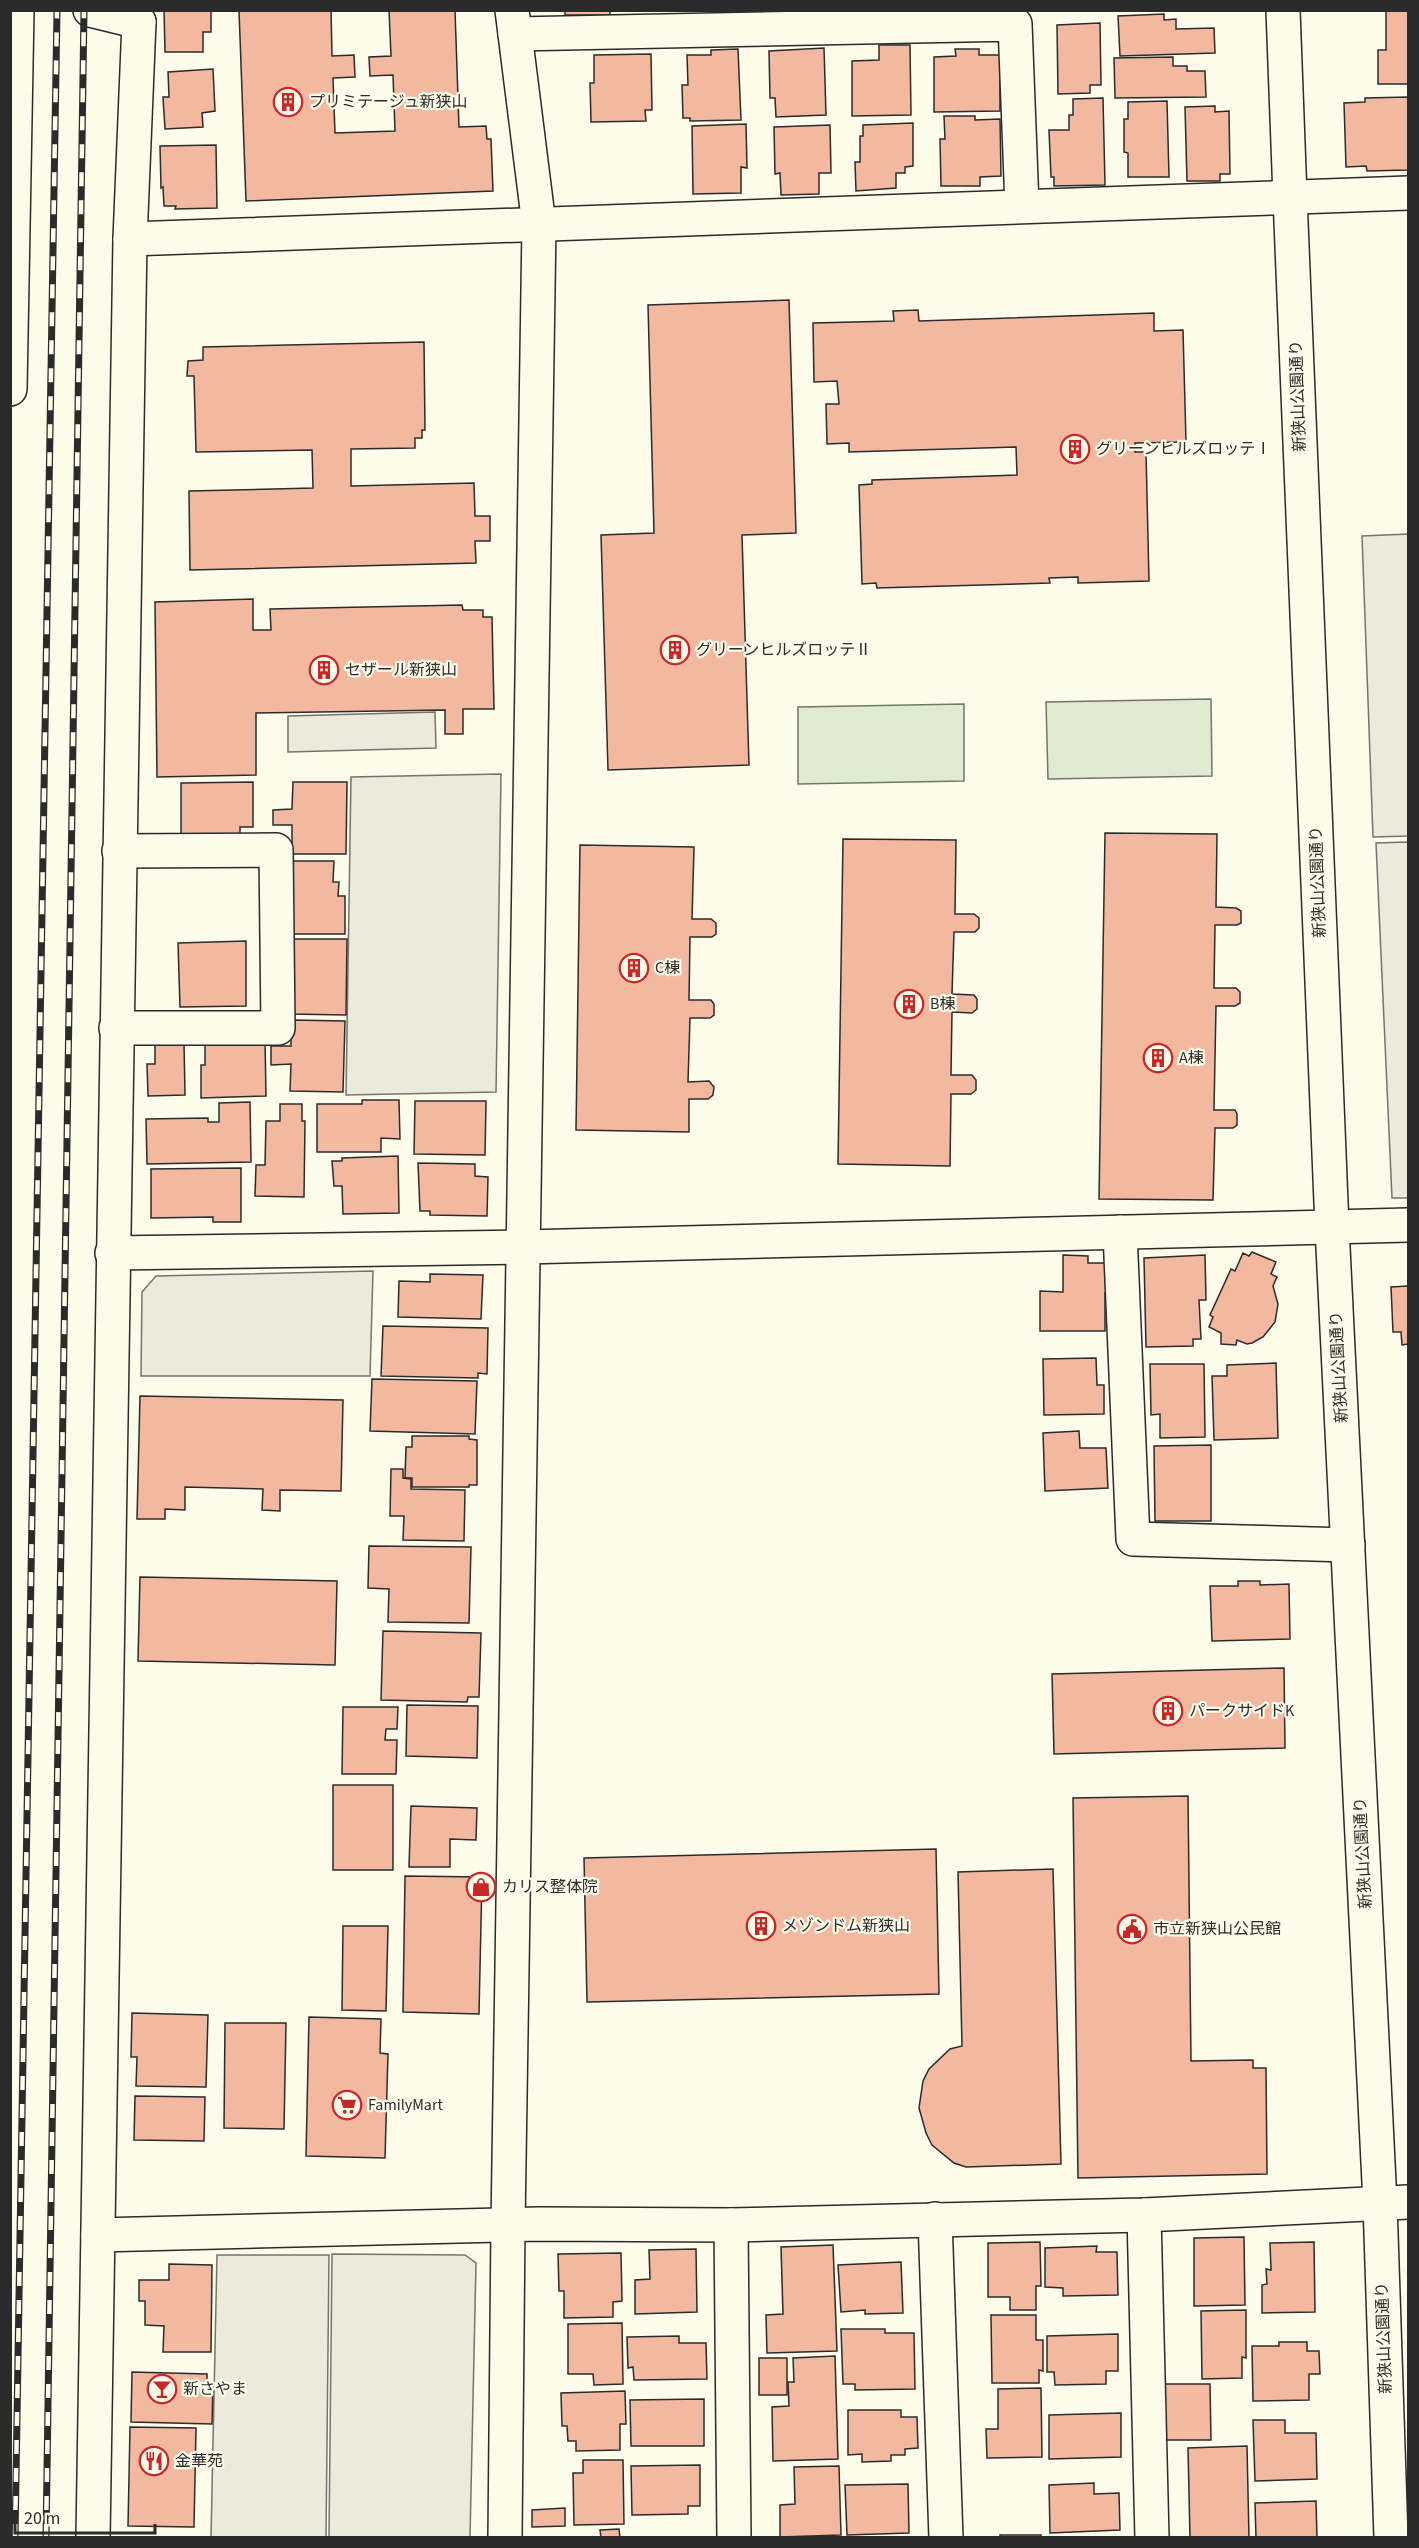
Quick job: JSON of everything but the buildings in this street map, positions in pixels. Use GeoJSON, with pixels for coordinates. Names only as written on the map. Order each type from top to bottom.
{"type":"FeatureCollection","features":[{"type":"Feature","properties":{"kind":"street"},"geometry":{"type":"LineString","coordinates":[[10,389],[17,10]]}},
{"type":"Feature","properties":{"kind":"street"},"geometry":{"type":"LineString","coordinates":[[90,10],[139,22],[130,239],[118,851],[93,2538]]}},
{"type":"Feature","properties":{"kind":"street","name":"新狭山公園通り"},"geometry":{"type":"LineString","coordinates":[[1282,10],[1332,1227],[1348,1545],[1394,2203],[1391,2538]]}},
{"type":"Feature","properties":{"kind":"street"},"geometry":{"type":"LineString","coordinates":[[505,2538],[539,225],[513,22],[1016,24],[1022,206]]}},
{"type":"Feature","properties":{"kind":"street"},"geometry":{"type":"LineString","coordinates":[[130,239],[1408,193]]}},
{"type":"Feature","properties":{"kind":"street"},"geometry":{"type":"LineString","coordinates":[[116,1028],[278,1028],[276,850],[118,851]]}},
{"type":"Feature","properties":{"kind":"street"},"geometry":{"type":"LineString","coordinates":[[112,1253],[524,1246],[1408,1225]]}},
{"type":"Feature","properties":{"kind":"street"},"geometry":{"type":"LineString","coordinates":[[1120,1232],[1133,1539],[1348,1545]]}},
{"type":"Feature","properties":{"kind":"street"},"geometry":{"type":"LineString","coordinates":[[98,2235],[1144,2216],[1394,2203]]}},
{"type":"Feature","properties":{"kind":"street"},"geometry":{"type":"LineString","coordinates":[[1144,2216],[1152,2538]]}},
{"type":"Feature","properties":{"kind":"street"},"geometry":{"type":"LineString","coordinates":[[935,2219],[946,2538]]}},
{"type":"Feature","properties":{"kind":"street"},"geometry":{"type":"LineString","coordinates":[[731,2224],[734,2538]]}},
{"type":"Feature","properties":{"kind":"green space"},"geometry":{"type":"Polygon","coordinates":[[[1211,699],[1212,776],[1048,779],[1046,702],[1211,699]]]}},
{"type":"Feature","properties":{"kind":"green space"},"geometry":{"type":"Polygon","coordinates":[[[964,704],[964,781],[798,784],[798,707],[964,704]]]}},
{"type":"Feature","properties":{"kind":"shaded area"},"geometry":{"type":"Polygon","coordinates":[[[1408,534],[1408,836],[1373,837],[1362,536],[1408,534]]]}},
{"type":"Feature","properties":{"kind":"shaded area"},"geometry":{"type":"Polygon","coordinates":[[[435,712],[436,748],[288,752],[288,716],[435,712]]]}},
{"type":"Feature","properties":{"kind":"shaded area"},"geometry":{"type":"Polygon","coordinates":[[[501,774],[496,1092],[346,1095],[351,777],[501,774]]]}},
{"type":"Feature","properties":{"kind":"shaded area"},"geometry":{"type":"Polygon","coordinates":[[[1408,842],[1408,1198],[1392,1198],[1376,843],[1408,842]]]}},
{"type":"Feature","properties":{"kind":"shaded area"},"geometry":{"type":"Polygon","coordinates":[[[373,1271],[370,1376],[141,1376],[142,1292],[156,1276],[373,1271]]]}},
{"type":"Feature","properties":{"kind":"shaded area"},"geometry":{"type":"Polygon","coordinates":[[[332,2254],[465,2255],[476,2263],[470,2537],[329,2537],[332,2254]]]}},
{"type":"Feature","properties":{"kind":"shaded area"},"geometry":{"type":"Polygon","coordinates":[[[217,2255],[329,2255],[326,2537],[211,2537],[217,2255]]]}},
{"type":"Feature","properties":{"kind":"railway"},"geometry":{"type":"LineString","coordinates":[[15,2538],[57,10]]}},
{"type":"Feature","properties":{"kind":"railway"},"geometry":{"type":"LineString","coordinates":[[46,2538],[84,10]]}},
{"type":"Feature","properties":{"kind":"place","name":"プリミテージュ新狭山"},"geometry":{"type":"Point","coordinates":[288,102]}},
{"type":"Feature","properties":{"kind":"place","name":"グリーンヒルズロッテⅠ"},"geometry":{"type":"Point","coordinates":[1075,449]}},
{"type":"Feature","properties":{"kind":"place","name":"グリーンヒルズロッテⅡ"},"geometry":{"type":"Point","coordinates":[675,650]}},
{"type":"Feature","properties":{"kind":"place","name":"セザール新狭山"},"geometry":{"type":"Point","coordinates":[324,670]}},
{"type":"Feature","properties":{"kind":"place","name":"C棟"},"geometry":{"type":"Point","coordinates":[634,968]}},
{"type":"Feature","properties":{"kind":"place","name":"B棟"},"geometry":{"type":"Point","coordinates":[909,1004]}},
{"type":"Feature","properties":{"kind":"place","name":"A棟"},"geometry":{"type":"Point","coordinates":[1158,1058]}},
{"type":"Feature","properties":{"kind":"place","name":"パークサイドK"},"geometry":{"type":"Point","coordinates":[1168,1711]}},
{"type":"Feature","properties":{"kind":"place","name":"カリス整体院"},"geometry":{"type":"Point","coordinates":[481,1887]}},
{"type":"Feature","properties":{"kind":"place","name":"メゾンドム新狭山"},"geometry":{"type":"Point","coordinates":[761,1926]}},
{"type":"Feature","properties":{"kind":"place","name":"市立新狭山公民館"},"geometry":{"type":"Point","coordinates":[1132,1929]}},
{"type":"Feature","properties":{"kind":"place","name":"FamilyMart"},"geometry":{"type":"Point","coordinates":[347,2105]}},
{"type":"Feature","properties":{"kind":"place","name":"新さやま"},"geometry":{"type":"Point","coordinates":[162,2389]}},
{"type":"Feature","properties":{"kind":"place","name":"金華苑"},"geometry":{"type":"Point","coordinates":[154,2461]}}]}
